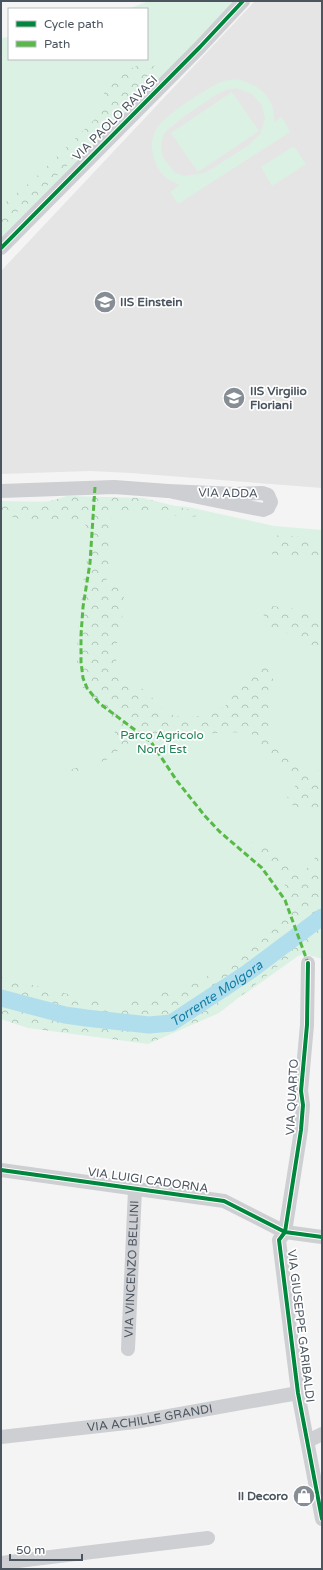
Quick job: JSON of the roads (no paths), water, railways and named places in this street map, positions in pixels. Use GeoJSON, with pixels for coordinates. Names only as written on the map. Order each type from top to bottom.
{"type":"FeatureCollection","features":[{"type":"Feature","properties":{"kind":"street","name":"VIA PAOLO RAVASI"},"geometry":{"type":"LineString","coordinates":[[1,248],[200,47],[243,1]]}},
{"type":"Feature","properties":{"kind":"street","name":"VIA ADDA"},"geometry":{"type":"LineString","coordinates":[[1,491],[108,487],[235,494],[262,493],[268,495],[271,502],[268,508],[263,510],[168,491]]}},
{"type":"Feature","properties":{"kind":"street","name":"VIA QUARTO"},"geometry":{"type":"LineString","coordinates":[[285,1232],[301,1130],[303,1104],[301,1091],[307,1025],[308,963]]}},
{"type":"Feature","properties":{"kind":"street","name":"VIA LUIGI CADORNA"},"geometry":{"type":"LineString","coordinates":[[1,1170],[224,1201],[285,1232],[322,1237]]}},
{"type":"Feature","properties":{"kind":"street","name":"VIA VINCENZO BELLINI"},"geometry":{"type":"LineString","coordinates":[[128,1349],[135,1189]]}},
{"type":"Feature","properties":{"kind":"street","name":"VIA GIUSEPPE GARIBALDI"},"geometry":{"type":"LineString","coordinates":[[285,1232],[279,1240],[298,1393],[322,1519]]}},
{"type":"Feature","properties":{"kind":"street","name":"VIA ACHILLE GRANDI"},"geometry":{"type":"LineString","coordinates":[[1,1437],[135,1422],[298,1393]]}},
{"type":"Feature","properties":{"kind":"street"},"geometry":{"type":"LineString","coordinates":[[308,1441],[322,1434]]}},
{"type":"Feature","properties":{"kind":"street"},"geometry":{"type":"LineString","coordinates":[[1,1563],[208,1538]]}},
{"type":"Feature","properties":{"kind":"waterway","name":"Torrente Molgora"},"geometry":{"type":"LineString","coordinates":[[1,998],[65,1015],[149,1025],[171,1023],[247,973],[322,917]]}},
{"type":"Feature","properties":{"kind":"place","name":"IIS Einstein"},"geometry":{"type":"Point","coordinates":[105,302]}},
{"type":"Feature","properties":{"kind":"place","name":"IIS Virgilio Floriani"},"geometry":{"type":"Point","coordinates":[234,398]}},
{"type":"Feature","properties":{"kind":"place","name":"Il Decoro"},"geometry":{"type":"Point","coordinates":[304,1496]}},
{"type":"Feature","properties":{"kind":"park label","name":"Parco Agricolo Nord Est"},"geometry":{"type":"Point","coordinates":[162,742]}}]}
